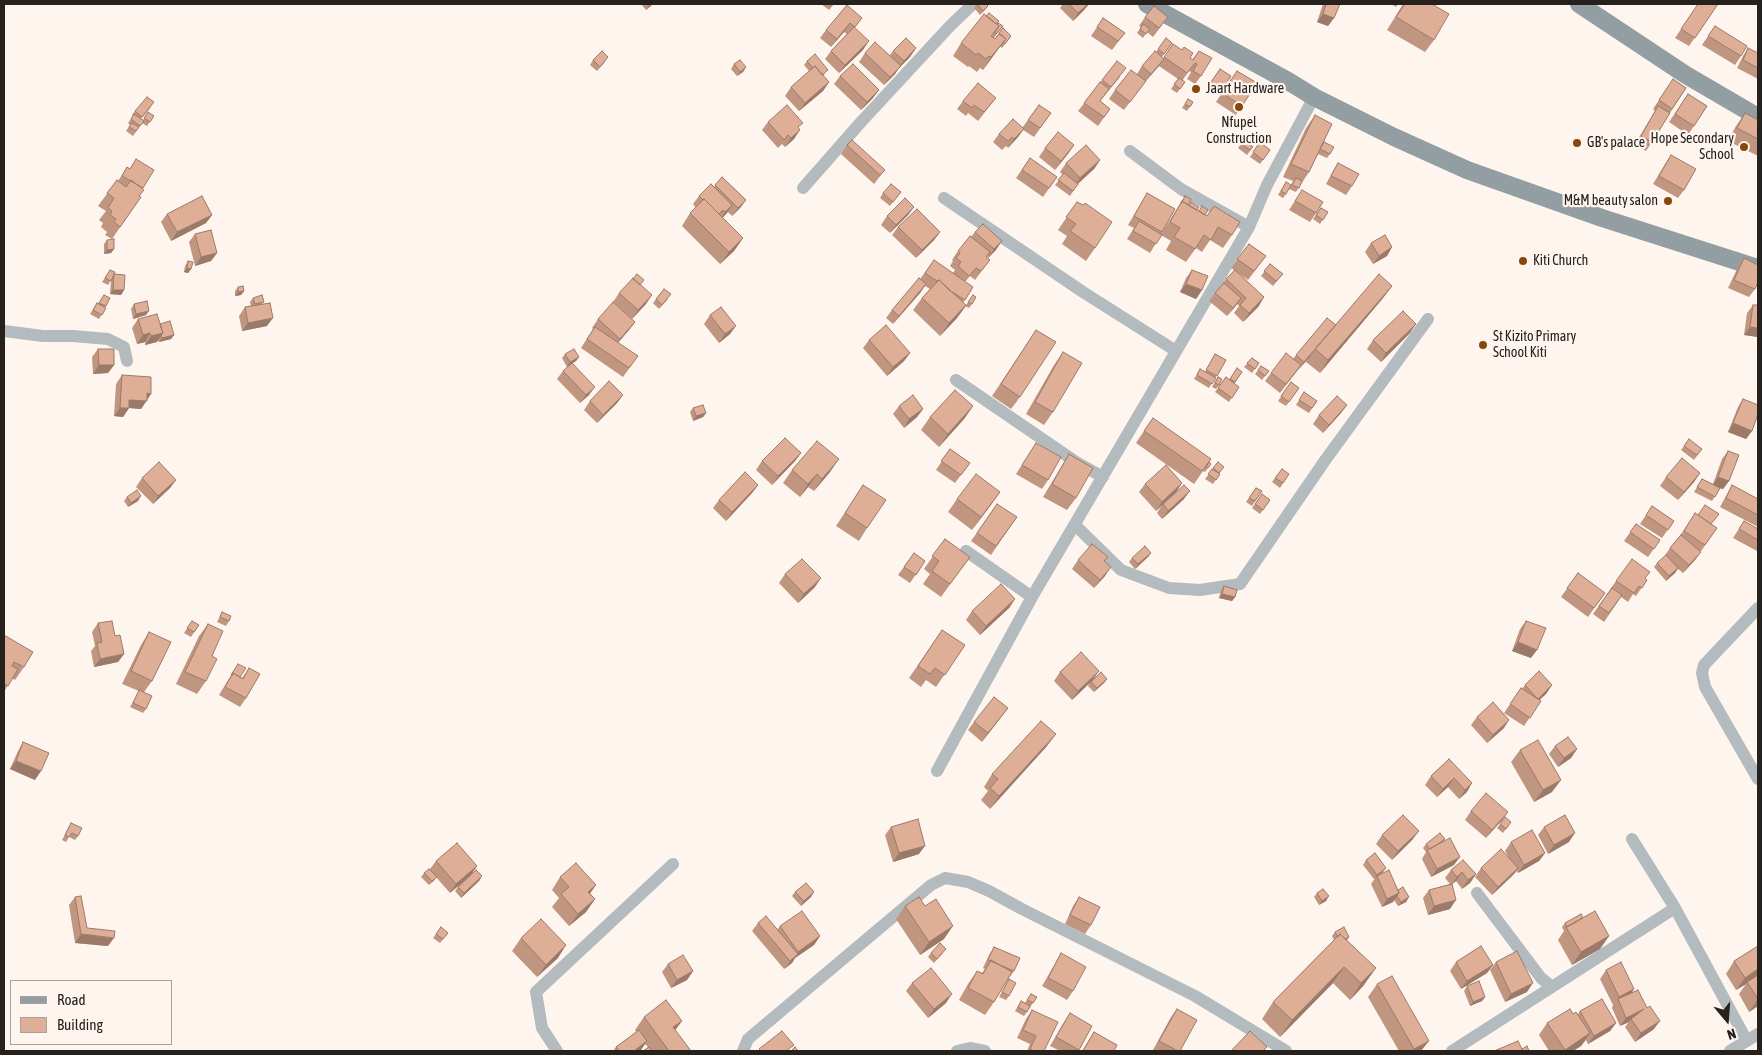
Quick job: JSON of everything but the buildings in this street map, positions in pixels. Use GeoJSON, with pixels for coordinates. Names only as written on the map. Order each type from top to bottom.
{"type":"FeatureCollection","features":[{"type":"Feature","properties":{"kind":"street"},"geometry":{"type":"LineString","coordinates":[[803,188],[861,122],[950,26],[973,4]]}},
{"type":"Feature","properties":{"kind":"street"},"geometry":{"type":"LineString","coordinates":[[1147,4],[1280,76],[1314,97],[1394,137],[1467,170],[1602,218],[1758,268]]}},
{"type":"Feature","properties":{"kind":"street"},"geometry":{"type":"LineString","coordinates":[[1579,4],[1686,75],[1758,117]]}},
{"type":"Feature","properties":{"kind":"street"},"geometry":{"type":"LineString","coordinates":[[937,771],[1032,597],[1249,227],[1268,185],[1314,97]]}},
{"type":"Feature","properties":{"kind":"street"},"geometry":{"type":"LineString","coordinates":[[1130,151],[1181,189],[1249,227]]}},
{"type":"Feature","properties":{"kind":"street"},"geometry":{"type":"LineString","coordinates":[[944,198],[1083,292],[1176,351]]}},
{"type":"Feature","properties":{"kind":"street"},"geometry":{"type":"LineString","coordinates":[[1075,525],[1121,570],[1169,588],[1200,590],[1240,584],[1326,459],[1428,320]]}},
{"type":"Feature","properties":{"kind":"street"},"geometry":{"type":"LineString","coordinates":[[4,330],[43,336],[108,339],[124,347],[127,361]]}},
{"type":"Feature","properties":{"kind":"street"},"geometry":{"type":"LineString","coordinates":[[956,380],[1076,462],[1103,477]]}},
{"type":"Feature","properties":{"kind":"street"},"geometry":{"type":"LineString","coordinates":[[966,551],[1032,597]]}},
{"type":"Feature","properties":{"kind":"street"},"geometry":{"type":"LineString","coordinates":[[1758,608],[1704,665],[1702,673],[1705,687],[1758,779]]}},
{"type":"Feature","properties":{"kind":"street"},"geometry":{"type":"LineString","coordinates":[[1632,838],[1675,908],[1747,1041]]}},
{"type":"Feature","properties":{"kind":"street"},"geometry":{"type":"LineString","coordinates":[[557,1051],[542,1028],[536,992],[673,864]]}},
{"type":"Feature","properties":{"kind":"street"},"geometry":{"type":"LineString","coordinates":[[735,1051],[745,1047],[748,1039],[755,1032],[931,885],[945,878],[968,882],[989,890],[1022,909],[1194,996],[1286,1051]]}},
{"type":"Feature","properties":{"kind":"street"},"geometry":{"type":"LineString","coordinates":[[1477,893],[1541,978],[1552,987]]}},
{"type":"Feature","properties":{"kind":"street"},"geometry":{"type":"LineString","coordinates":[[1452,1051],[1675,908]]}},
{"type":"Feature","properties":{"kind":"street"},"geometry":{"type":"LineString","coordinates":[[1730,1051],[1758,1034]]}},
{"type":"Feature","properties":{"kind":"street"},"geometry":{"type":"LineString","coordinates":[[957,1051],[970,1048],[985,1051]]}},
{"type":"Feature","properties":{"kind":"place","name":"Jaart Hardware"},"geometry":{"type":"Point","coordinates":[1196,89]}},
{"type":"Feature","properties":{"kind":"place","name":"Nfupel Construction"},"geometry":{"type":"Point","coordinates":[1239,107]}},
{"type":"Feature","properties":{"kind":"place","name":"GB's palace"},"geometry":{"type":"Point","coordinates":[1577,143]}},
{"type":"Feature","properties":{"kind":"place","name":"Hope Secondary School"},"geometry":{"type":"Point","coordinates":[1744,147]}},
{"type":"Feature","properties":{"kind":"place","name":"M&M beauty salon"},"geometry":{"type":"Point","coordinates":[1668,201]}},
{"type":"Feature","properties":{"kind":"place","name":"Kiti Church"},"geometry":{"type":"Point","coordinates":[1523,261]}},
{"type":"Feature","properties":{"kind":"place","name":"St Kizito Primary School Kiti"},"geometry":{"type":"Point","coordinates":[1483,345]}}]}
